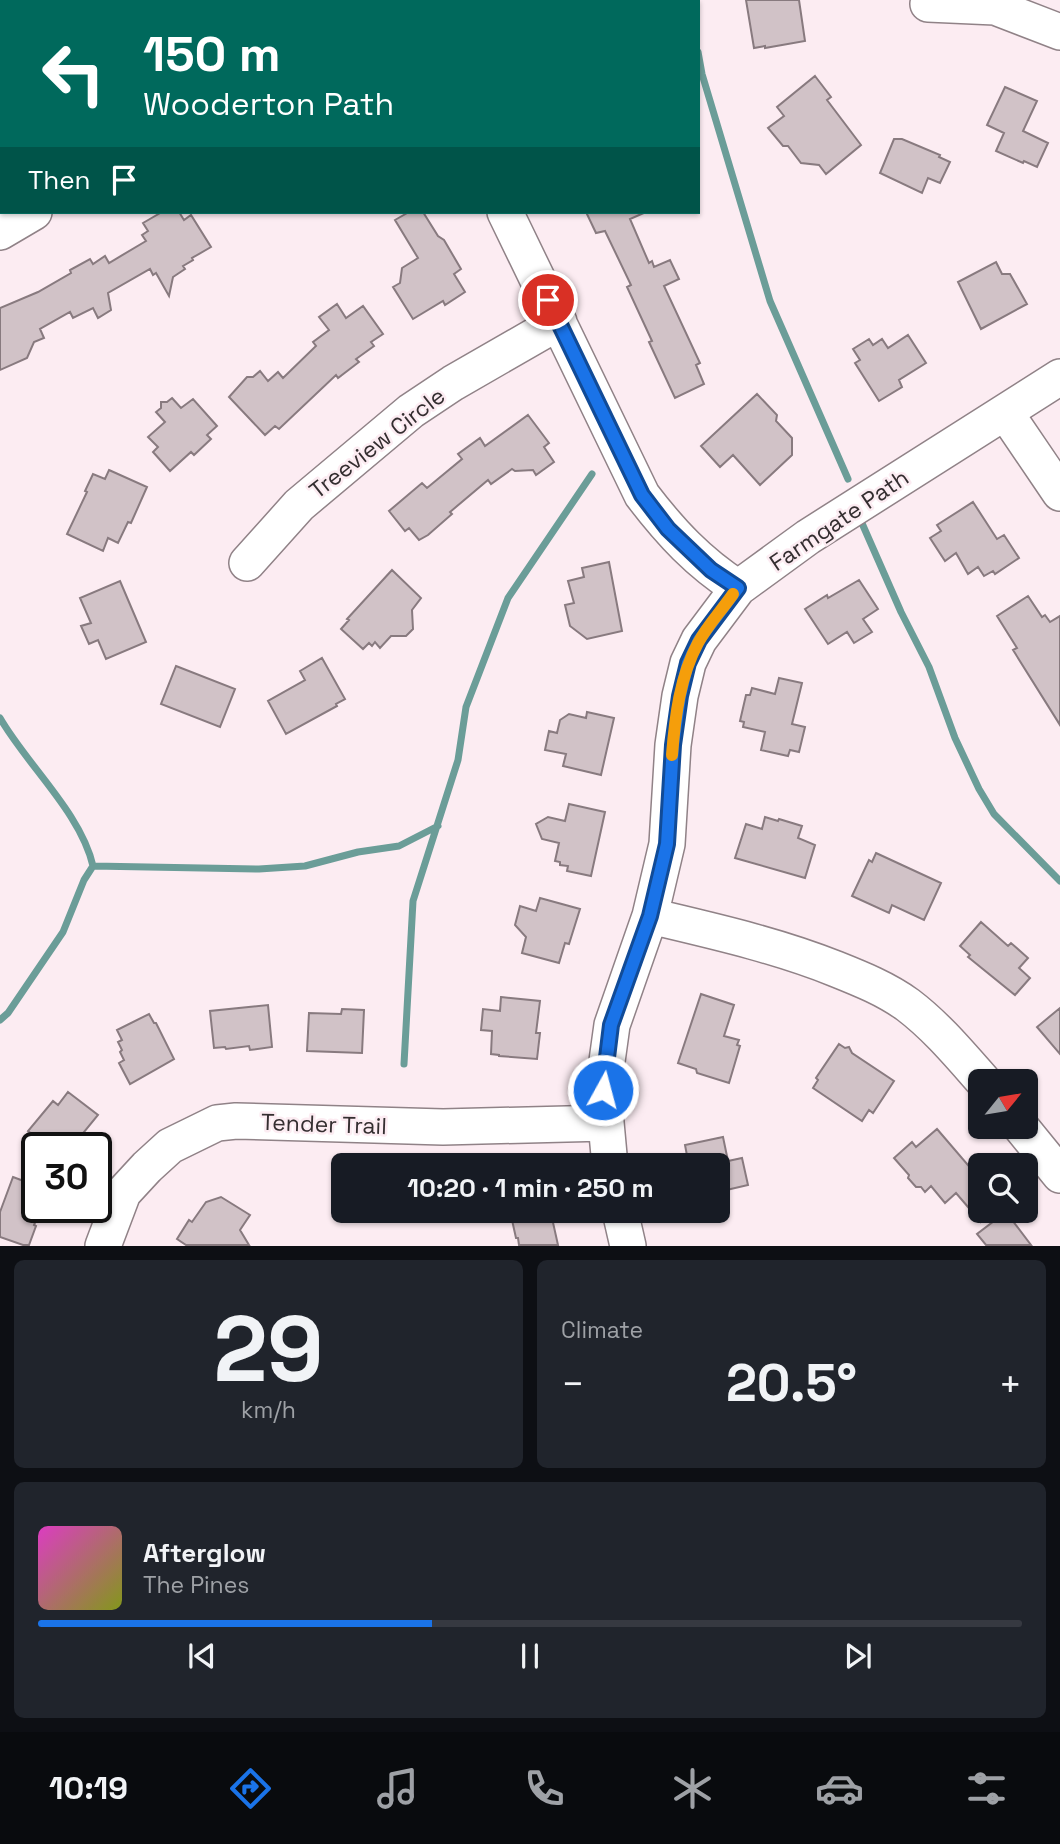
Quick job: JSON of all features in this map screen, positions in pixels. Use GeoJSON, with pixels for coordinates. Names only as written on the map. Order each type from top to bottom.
{"type":"FeatureCollection","features":[{"type":"Feature","properties":{"kind":"street"},"geometry":{"type":"LineString","coordinates":[[928,4],[995,6],[1060,32]]}},
{"type":"Feature","properties":{"kind":"street"},"geometry":{"type":"LineString","coordinates":[[0,232],[31,214]]}},
{"type":"Feature","properties":{"kind":"street"},"geometry":{"type":"LineString","coordinates":[[506,214],[642,495],[668,529],[711,570],[738,588]]}},
{"type":"Feature","properties":{"kind":"street","name":"Treeview Circle"},"geometry":{"type":"LineString","coordinates":[[247,563],[299,505],[411,411],[453,383],[559,322]]}},
{"type":"Feature","properties":{"kind":"street","name":"Farmgate Path"},"geometry":{"type":"LineString","coordinates":[[609,1153],[603,1090],[611,1025],[650,916],[667,844],[673,745],[680,696],[688,663],[699,640],[738,588],[808,537],[1060,376]]}},
{"type":"Feature","properties":{"kind":"street"},"geometry":{"type":"LineString","coordinates":[[1005,412],[1060,493]]}},
{"type":"Feature","properties":{"kind":"street"},"geometry":{"type":"LineString","coordinates":[[650,916],[796,954],[868,981],[907,1005],[938,1030],[972,1069]]}},
{"type":"Feature","properties":{"kind":"street","name":"Tender Trail"},"geometry":{"type":"LineString","coordinates":[[103,1245],[123,1193],[147,1167],[170,1146],[217,1124],[236,1121],[443,1127],[606,1123]]}},
{"type":"Feature","properties":{"kind":"street"},"geometry":{"type":"LineString","coordinates":[[1031,1139],[1060,1175]]}},
{"type":"Feature","properties":{"kind":"street"},"geometry":{"type":"LineString","coordinates":[[623,1223],[628,1245]]}},
{"type":"Feature","properties":{"kind":"building"},"geometry":{"type":"Polygon","coordinates":[[[746,0],[799,0],[805,41],[754,48],[746,0]]]}},
{"type":"Feature","properties":{"kind":"building"},"geometry":{"type":"Polygon","coordinates":[[[815,76],[831,97],[827,100],[861,145],[826,174],[819,165],[801,163],[788,146],[783,146],[768,128],[784,116],[777,107],[815,76]]]}},
{"type":"Feature","properties":{"kind":"building"},"geometry":{"type":"Polygon","coordinates":[[[1005,87],[1037,101],[1023,131],[1048,143],[1037,167],[996,151],[1004,133],[987,125],[1005,87]]]}},
{"type":"Feature","properties":{"kind":"building"},"geometry":{"type":"Polygon","coordinates":[[[894,139],[902,139],[950,162],[940,183],[928,178],[922,193],[880,173],[894,139]]]}},
{"type":"Feature","properties":{"kind":"building"},"geometry":{"type":"Polygon","coordinates":[[[159,214],[180,214],[184,220],[191,215],[211,247],[192,258],[193,260],[183,266],[185,269],[173,277],[169,296],[156,273],[153,275],[150,269],[108,293],[111,310],[98,318],[93,308],[73,318],[70,312],[40,329],[44,338],[34,342],[27,358],[0,370],[0,308],[38,292],[90,259],[93,264],[105,256],[109,263],[146,241],[142,235],[148,231],[143,223],[159,214]]]}},
{"type":"Feature","properties":{"kind":"building"},"geometry":{"type":"Polygon","coordinates":[[[406,214],[424,214],[461,269],[454,274],[465,292],[445,305],[443,301],[413,319],[393,287],[400,283],[402,268],[418,258],[395,220],[406,214]]]}},
{"type":"Feature","properties":{"kind":"building"},"geometry":{"type":"Polygon","coordinates":[[[587,214],[641,214],[630,219],[649,263],[652,261],[654,267],[670,260],[679,279],[664,286],[700,363],[696,365],[704,384],[675,398],[627,287],[631,285],[605,231],[596,233],[587,214]]]}},
{"type":"Feature","properties":{"kind":"building"},"geometry":{"type":"Polygon","coordinates":[[[996,262],[1002,274],[1010,274],[1027,304],[981,329],[958,282],[996,262]]]}},
{"type":"Feature","properties":{"kind":"building"},"geometry":{"type":"Polygon","coordinates":[[[337,304],[346,318],[363,306],[383,334],[371,342],[374,346],[356,359],[359,362],[338,378],[336,375],[279,429],[275,426],[265,435],[229,397],[247,377],[253,377],[260,371],[268,381],[278,372],[283,378],[316,346],[313,342],[329,330],[319,317],[337,304]]]}},
{"type":"Feature","properties":{"kind":"building"},"geometry":{"type":"Polygon","coordinates":[[[908,335],[926,363],[899,380],[902,387],[879,401],[855,363],[860,360],[853,349],[869,339],[873,345],[882,339],[888,348],[908,335]]]}},
{"type":"Feature","properties":{"kind":"building"},"geometry":{"type":"Polygon","coordinates":[[[757,394],[777,415],[776,421],[792,438],[792,455],[760,485],[733,455],[720,467],[701,446],[757,394]]]}},
{"type":"Feature","properties":{"kind":"building"},"geometry":{"type":"Polygon","coordinates":[[[172,398],[181,408],[193,399],[217,426],[207,435],[211,439],[194,455],[191,452],[170,471],[153,452],[158,447],[148,437],[165,422],[156,412],[161,408],[161,402],[172,398]]]}},
{"type":"Feature","properties":{"kind":"building"},"geometry":{"type":"Polygon","coordinates":[[[528,415],[549,443],[544,447],[554,462],[536,475],[533,470],[512,469],[491,484],[488,480],[428,535],[419,540],[409,528],[405,531],[389,511],[422,483],[427,488],[462,459],[458,454],[480,438],[485,446],[528,415]]]}},
{"type":"Feature","properties":{"kind":"building"},"geometry":{"type":"Polygon","coordinates":[[[109,470],[147,487],[131,523],[128,522],[118,543],[108,538],[103,551],[67,534],[93,474],[105,479],[109,470]]]}},
{"type":"Feature","properties":{"kind":"building"},"geometry":{"type":"Polygon","coordinates":[[[973,502],[997,539],[1004,535],[1019,558],[995,574],[993,571],[984,576],[978,567],[968,574],[956,553],[945,561],[930,538],[941,531],[937,525],[973,502]]]}},
{"type":"Feature","properties":{"kind":"building"},"geometry":{"type":"Polygon","coordinates":[[[609,562],[622,631],[587,639],[570,626],[565,605],[574,603],[568,581],[584,577],[582,568],[609,562]]]}},
{"type":"Feature","properties":{"kind":"building"},"geometry":{"type":"Polygon","coordinates":[[[392,570],[421,598],[412,610],[413,629],[406,636],[391,636],[380,648],[375,642],[372,646],[369,643],[363,649],[341,629],[392,570]]]}},
{"type":"Feature","properties":{"kind":"building"},"geometry":{"type":"Polygon","coordinates":[[[859,580],[878,609],[863,619],[872,632],[854,643],[847,632],[828,644],[805,609],[859,580]]]}},
{"type":"Feature","properties":{"kind":"building"},"geometry":{"type":"Polygon","coordinates":[[[120,581],[146,642],[106,659],[98,640],[89,644],[81,626],[91,623],[80,598],[120,581]]]}},
{"type":"Feature","properties":{"kind":"building"},"geometry":{"type":"Polygon","coordinates":[[[1028,596],[1042,617],[1045,615],[1050,622],[1060,616],[1060,725],[1013,650],[1017,648],[997,616],[1028,596]]]}},
{"type":"Feature","properties":{"kind":"building"},"geometry":{"type":"Polygon","coordinates":[[[322,658],[345,699],[286,734],[268,701],[305,680],[300,671],[322,658]]]}},
{"type":"Feature","properties":{"kind":"building"},"geometry":{"type":"Polygon","coordinates":[[[176,666],[235,689],[220,727],[161,704],[176,666]]]}},
{"type":"Feature","properties":{"kind":"building"},"geometry":{"type":"Polygon","coordinates":[[[779,678],[802,683],[792,724],[805,727],[799,752],[790,750],[788,756],[761,750],[765,732],[743,727],[744,722],[740,721],[746,695],[750,695],[752,688],[775,694],[779,678]]]}},
{"type":"Feature","properties":{"kind":"building"},"geometry":{"type":"Polygon","coordinates":[[[587,712],[614,718],[601,775],[563,766],[566,754],[545,750],[549,731],[557,733],[560,720],[569,714],[586,718],[587,712]]]}},
{"type":"Feature","properties":{"kind":"building"},"geometry":{"type":"Polygon","coordinates":[[[569,804],[605,812],[591,876],[567,871],[568,866],[555,861],[559,843],[542,839],[536,824],[548,817],[565,821],[569,804]]]}},
{"type":"Feature","properties":{"kind":"building"},"geometry":{"type":"Polygon","coordinates":[[[765,817],[802,826],[798,838],[815,845],[805,878],[735,858],[746,824],[762,829],[765,817]]]}},
{"type":"Feature","properties":{"kind":"building"},"geometry":{"type":"Polygon","coordinates":[[[876,853],[941,883],[924,920],[892,905],[889,913],[852,896],[869,860],[872,862],[876,853]]]}},
{"type":"Feature","properties":{"kind":"building"},"geometry":{"type":"Polygon","coordinates":[[[540,898],[580,909],[569,944],[565,943],[559,963],[522,953],[526,937],[515,925],[520,906],[536,911],[540,898]]]}},
{"type":"Feature","properties":{"kind":"building"},"geometry":{"type":"Polygon","coordinates":[[[981,922],[1008,946],[1011,943],[1028,958],[1019,968],[1030,978],[1015,995],[968,957],[970,955],[960,946],[981,922]]]}},
{"type":"Feature","properties":{"kind":"building"},"geometry":{"type":"Polygon","coordinates":[[[701,994],[734,1005],[724,1036],[739,1040],[737,1045],[740,1046],[729,1083],[697,1073],[696,1069],[678,1063],[701,994]]]}},
{"type":"Feature","properties":{"kind":"building"},"geometry":{"type":"Polygon","coordinates":[[[501,997],[540,1001],[536,1033],[540,1033],[537,1059],[491,1054],[492,1031],[481,1030],[483,1009],[500,1011],[501,997]]]}},
{"type":"Feature","properties":{"kind":"building"},"geometry":{"type":"Polygon","coordinates":[[[268,1005],[272,1047],[250,1050],[249,1046],[214,1048],[210,1011],[268,1005]]]}},
{"type":"Feature","properties":{"kind":"building"},"geometry":{"type":"Polygon","coordinates":[[[1060,1008],[1060,1054],[1037,1027],[1060,1008]]]}},
{"type":"Feature","properties":{"kind":"building"},"geometry":{"type":"Polygon","coordinates":[[[342,1009],[364,1010],[362,1053],[307,1051],[309,1013],[341,1014],[342,1009]]]}},
{"type":"Feature","properties":{"kind":"building"},"geometry":{"type":"Polygon","coordinates":[[[149,1014],[174,1059],[130,1084],[119,1063],[124,1060],[118,1042],[122,1040],[117,1030],[149,1014]]]}},
{"type":"Feature","properties":{"kind":"building"},"geometry":{"type":"Polygon","coordinates":[[[839,1044],[845,1048],[849,1047],[852,1053],[894,1081],[873,1113],[869,1110],[862,1121],[813,1088],[818,1080],[816,1078],[839,1044]]]}},
{"type":"Feature","properties":{"kind":"building"},"geometry":{"type":"Polygon","coordinates":[[[68,1092],[98,1115],[84,1132],[28,1131],[53,1101],[58,1105],[68,1092]]]}},
{"type":"Feature","properties":{"kind":"building"},"geometry":{"type":"Polygon","coordinates":[[[937,1129],[968,1165],[968,1207],[956,1193],[945,1203],[931,1186],[925,1192],[908,1178],[909,1175],[894,1158],[912,1142],[916,1147],[937,1129]]]}},
{"type":"Feature","properties":{"kind":"building"},"geometry":{"type":"Polygon","coordinates":[[[723,1137],[726,1153],[687,1153],[685,1145],[723,1137]]]}},
{"type":"Feature","properties":{"kind":"building"},"geometry":{"type":"Polygon","coordinates":[[[742,1158],[748,1185],[730,1189],[730,1161],[742,1158]]]}},
{"type":"Feature","properties":{"kind":"building"},"geometry":{"type":"Polygon","coordinates":[[[13,1177],[21,1180],[21,1223],[35,1223],[36,1226],[29,1245],[0,1237],[0,1212],[13,1177]]]}},
{"type":"Feature","properties":{"kind":"building"},"geometry":{"type":"Polygon","coordinates":[[[221,1197],[250,1215],[240,1230],[249,1245],[186,1245],[177,1239],[189,1220],[192,1222],[206,1202],[221,1197]]]}},
{"type":"Feature","properties":{"kind":"building"},"geometry":{"type":"Polygon","coordinates":[[[513,1223],[553,1223],[558,1245],[519,1245],[513,1223]]]}},
{"type":"Feature","properties":{"kind":"building"},"geometry":{"type":"Polygon","coordinates":[[[992,1223],[1014,1223],[1031,1245],[986,1245],[977,1234],[992,1223]]]}},
{"type":"Feature","properties":{"kind":"waterway"},"geometry":{"type":"LineString","coordinates":[[700,63],[770,301],[848,479]]}},
{"type":"Feature","properties":{"kind":"waterway"},"geometry":{"type":"LineString","coordinates":[[404,1064],[413,901],[458,760],[466,707],[508,598],[592,474]]}},
{"type":"Feature","properties":{"kind":"waterway"},"geometry":{"type":"LineString","coordinates":[[861,521],[901,612],[929,667],[955,738],[979,789],[994,814],[1060,881]]}},
{"type":"Feature","properties":{"kind":"waterway"},"geometry":{"type":"LineString","coordinates":[[0,718],[77,827],[93,866],[84,880],[63,932],[8,1013],[0,1020]]}},
{"type":"Feature","properties":{"kind":"waterway"},"geometry":{"type":"LineString","coordinates":[[93,866],[259,869],[305,866],[358,852],[399,846],[438,826]]}},
{"type":"Feature","properties":{"kind":"slow traffic"},"geometry":{"type":"LineString","coordinates":[[672,755],[680,696],[688,663],[699,640],[733,594]]}},
{"type":"Feature","properties":{"kind":"route"},"geometry":{"type":"LineString","coordinates":[[548,300],[642,495],[668,529],[711,570],[738,588],[699,640],[688,663],[673,745],[667,844],[650,916],[611,1025],[603,1090]]}}]}
